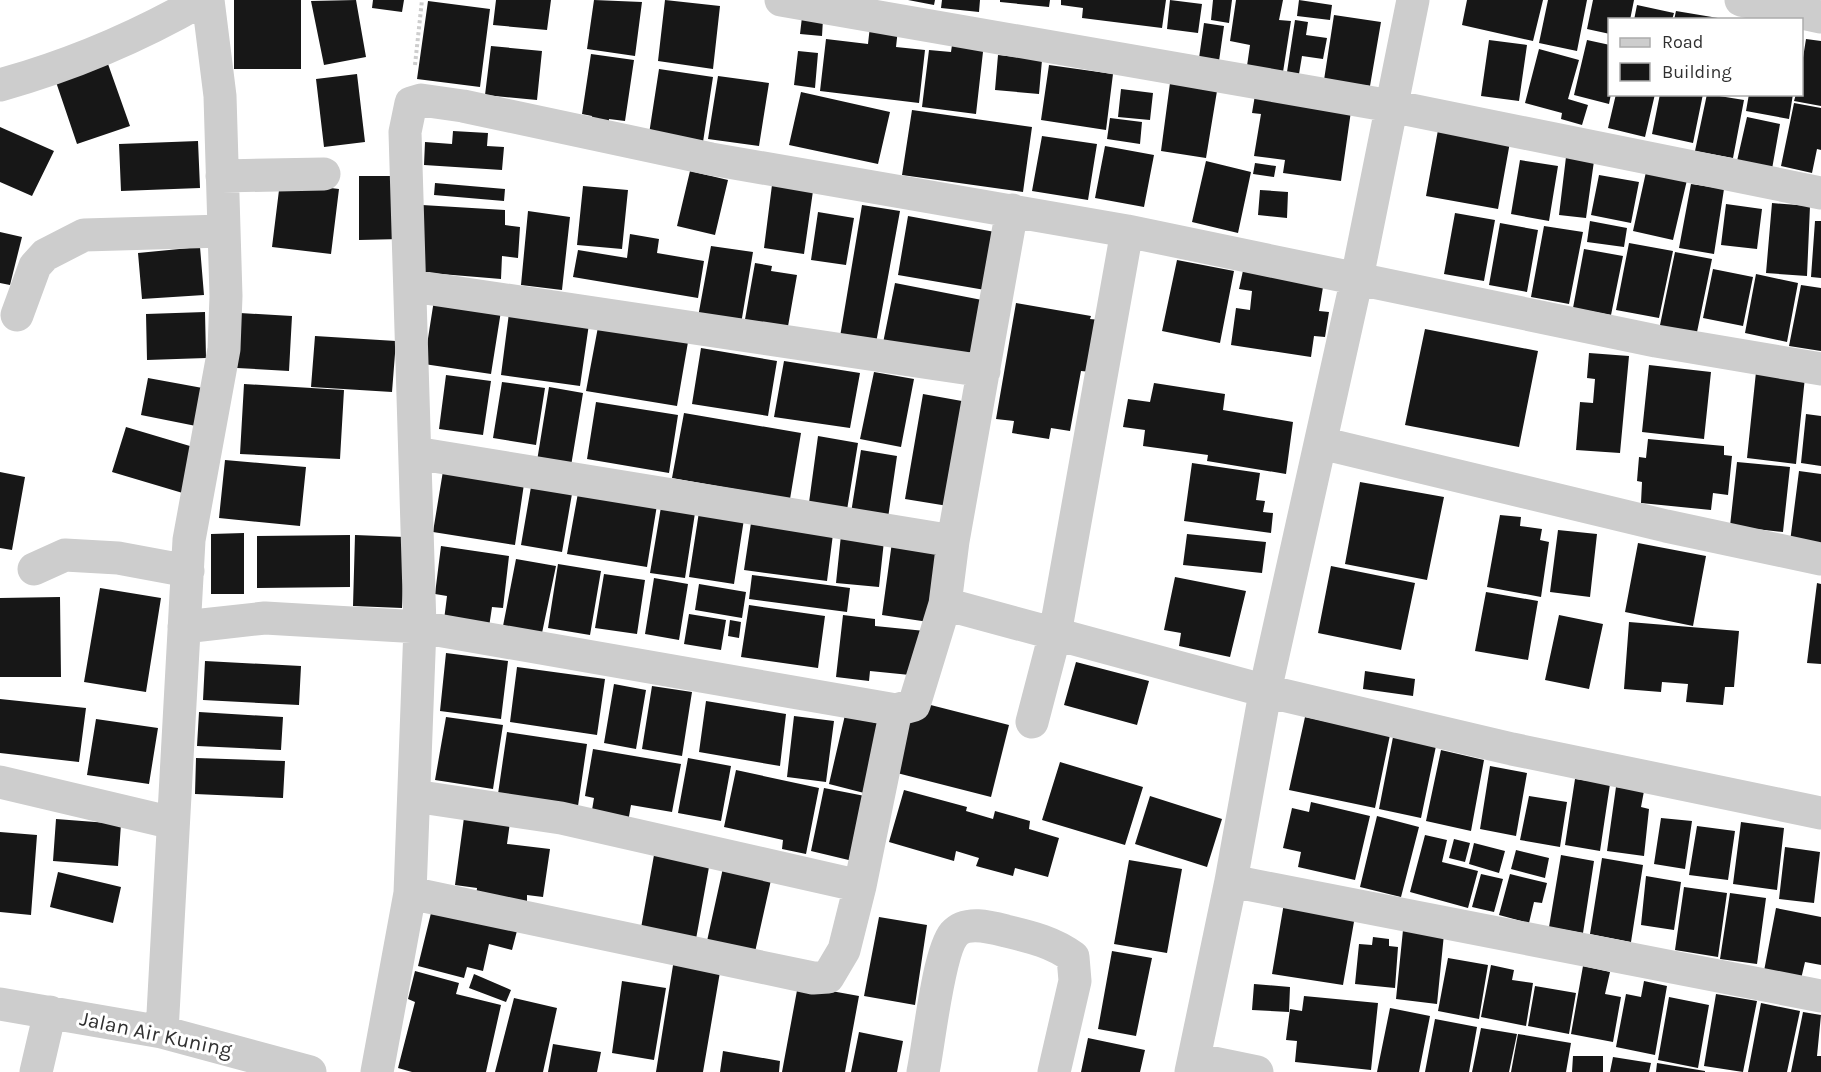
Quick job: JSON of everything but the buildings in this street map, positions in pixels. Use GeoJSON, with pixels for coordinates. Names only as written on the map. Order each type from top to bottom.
{"type":"FeatureCollection","features":[{"type":"Feature","properties":{"kind":"street"},"geometry":{"type":"LineString","coordinates":[[0,84],[49,71],[147,32],[202,0]]}},
{"type":"Feature","properties":{"kind":"street"},"geometry":{"type":"LineString","coordinates":[[162,1032],[189,540],[224,349],[226,296],[220,96],[208,0]]}},
{"type":"Feature","properties":{"kind":"street"},"geometry":{"type":"LineString","coordinates":[[781,0],[1391,106],[1821,193]]}},
{"type":"Feature","properties":{"kind":"street"},"geometry":{"type":"LineString","coordinates":[[1257,1072],[1193,1066],[1266,691],[1357,278],[1413,0]]}},
{"type":"Feature","properties":{"kind":"street"},"geometry":{"type":"LineString","coordinates":[[1741,0],[1821,17]]}},
{"type":"Feature","properties":{"kind":"street"},"geometry":{"type":"LineString","coordinates":[[378,1072],[410,893],[420,627],[412,286],[405,132],[411,103],[421,100],[463,106],[711,159],[1127,231],[1656,341],[1821,369]]}},
{"type":"Feature","properties":{"kind":"street"},"geometry":{"type":"LineString","coordinates":[[222,176],[324,174]]}},
{"type":"Feature","properties":{"kind":"street"},"geometry":{"type":"LineString","coordinates":[[184,627],[265,618],[420,627],[896,710],[914,705],[945,604],[953,541],[1012,210]]}},
{"type":"Feature","properties":{"kind":"street"},"geometry":{"type":"LineString","coordinates":[[17,315],[35,266],[45,255],[84,235],[223,231]]}},
{"type":"Feature","properties":{"kind":"street"},"geometry":{"type":"LineString","coordinates":[[1032,722],[1055,633],[1127,231]]}},
{"type":"Feature","properties":{"kind":"street"},"geometry":{"type":"LineString","coordinates":[[412,286],[984,371]]}},
{"type":"Feature","properties":{"kind":"street"},"geometry":{"type":"LineString","coordinates":[[1321,443],[1666,526],[1821,559]]}},
{"type":"Feature","properties":{"kind":"street"},"geometry":{"type":"LineString","coordinates":[[415,453],[953,541]]}},
{"type":"Feature","properties":{"kind":"street"},"geometry":{"type":"LineString","coordinates":[[34,569],[65,555],[118,558],[188,571]]}},
{"type":"Feature","properties":{"kind":"street"},"geometry":{"type":"LineString","coordinates":[[945,604],[1266,691],[1512,749],[1821,813]]}},
{"type":"Feature","properties":{"kind":"street"},"geometry":{"type":"LineString","coordinates":[[410,893],[813,978],[828,977],[844,950],[861,886],[896,710]]}},
{"type":"Feature","properties":{"kind":"street"},"geometry":{"type":"LineString","coordinates":[[0,782],[173,823]]}},
{"type":"Feature","properties":{"kind":"street"},"geometry":{"type":"LineString","coordinates":[[414,796],[561,818],[861,886]]}},
{"type":"Feature","properties":{"kind":"street"},"geometry":{"type":"LineString","coordinates":[[1231,880],[1821,996]]}},
{"type":"Feature","properties":{"kind":"street"},"geometry":{"type":"LineString","coordinates":[[923,1072],[945,956],[954,933],[970,925],[994,928],[1046,941],[1073,957],[1075,981],[1054,1072]]}},
{"type":"Feature","properties":{"kind":"street","name":"Jalan Air Kuning"},"geometry":{"type":"LineString","coordinates":[[0,1004],[162,1032],[310,1072]]}},
{"type":"Feature","properties":{"kind":"street"},"geometry":{"type":"LineString","coordinates":[[36,1072],[50,1012]]}},
{"type":"Feature","properties":{"kind":"path"},"geometry":{"type":"LineString","coordinates":[[411,103],[422,0]]}}]}
